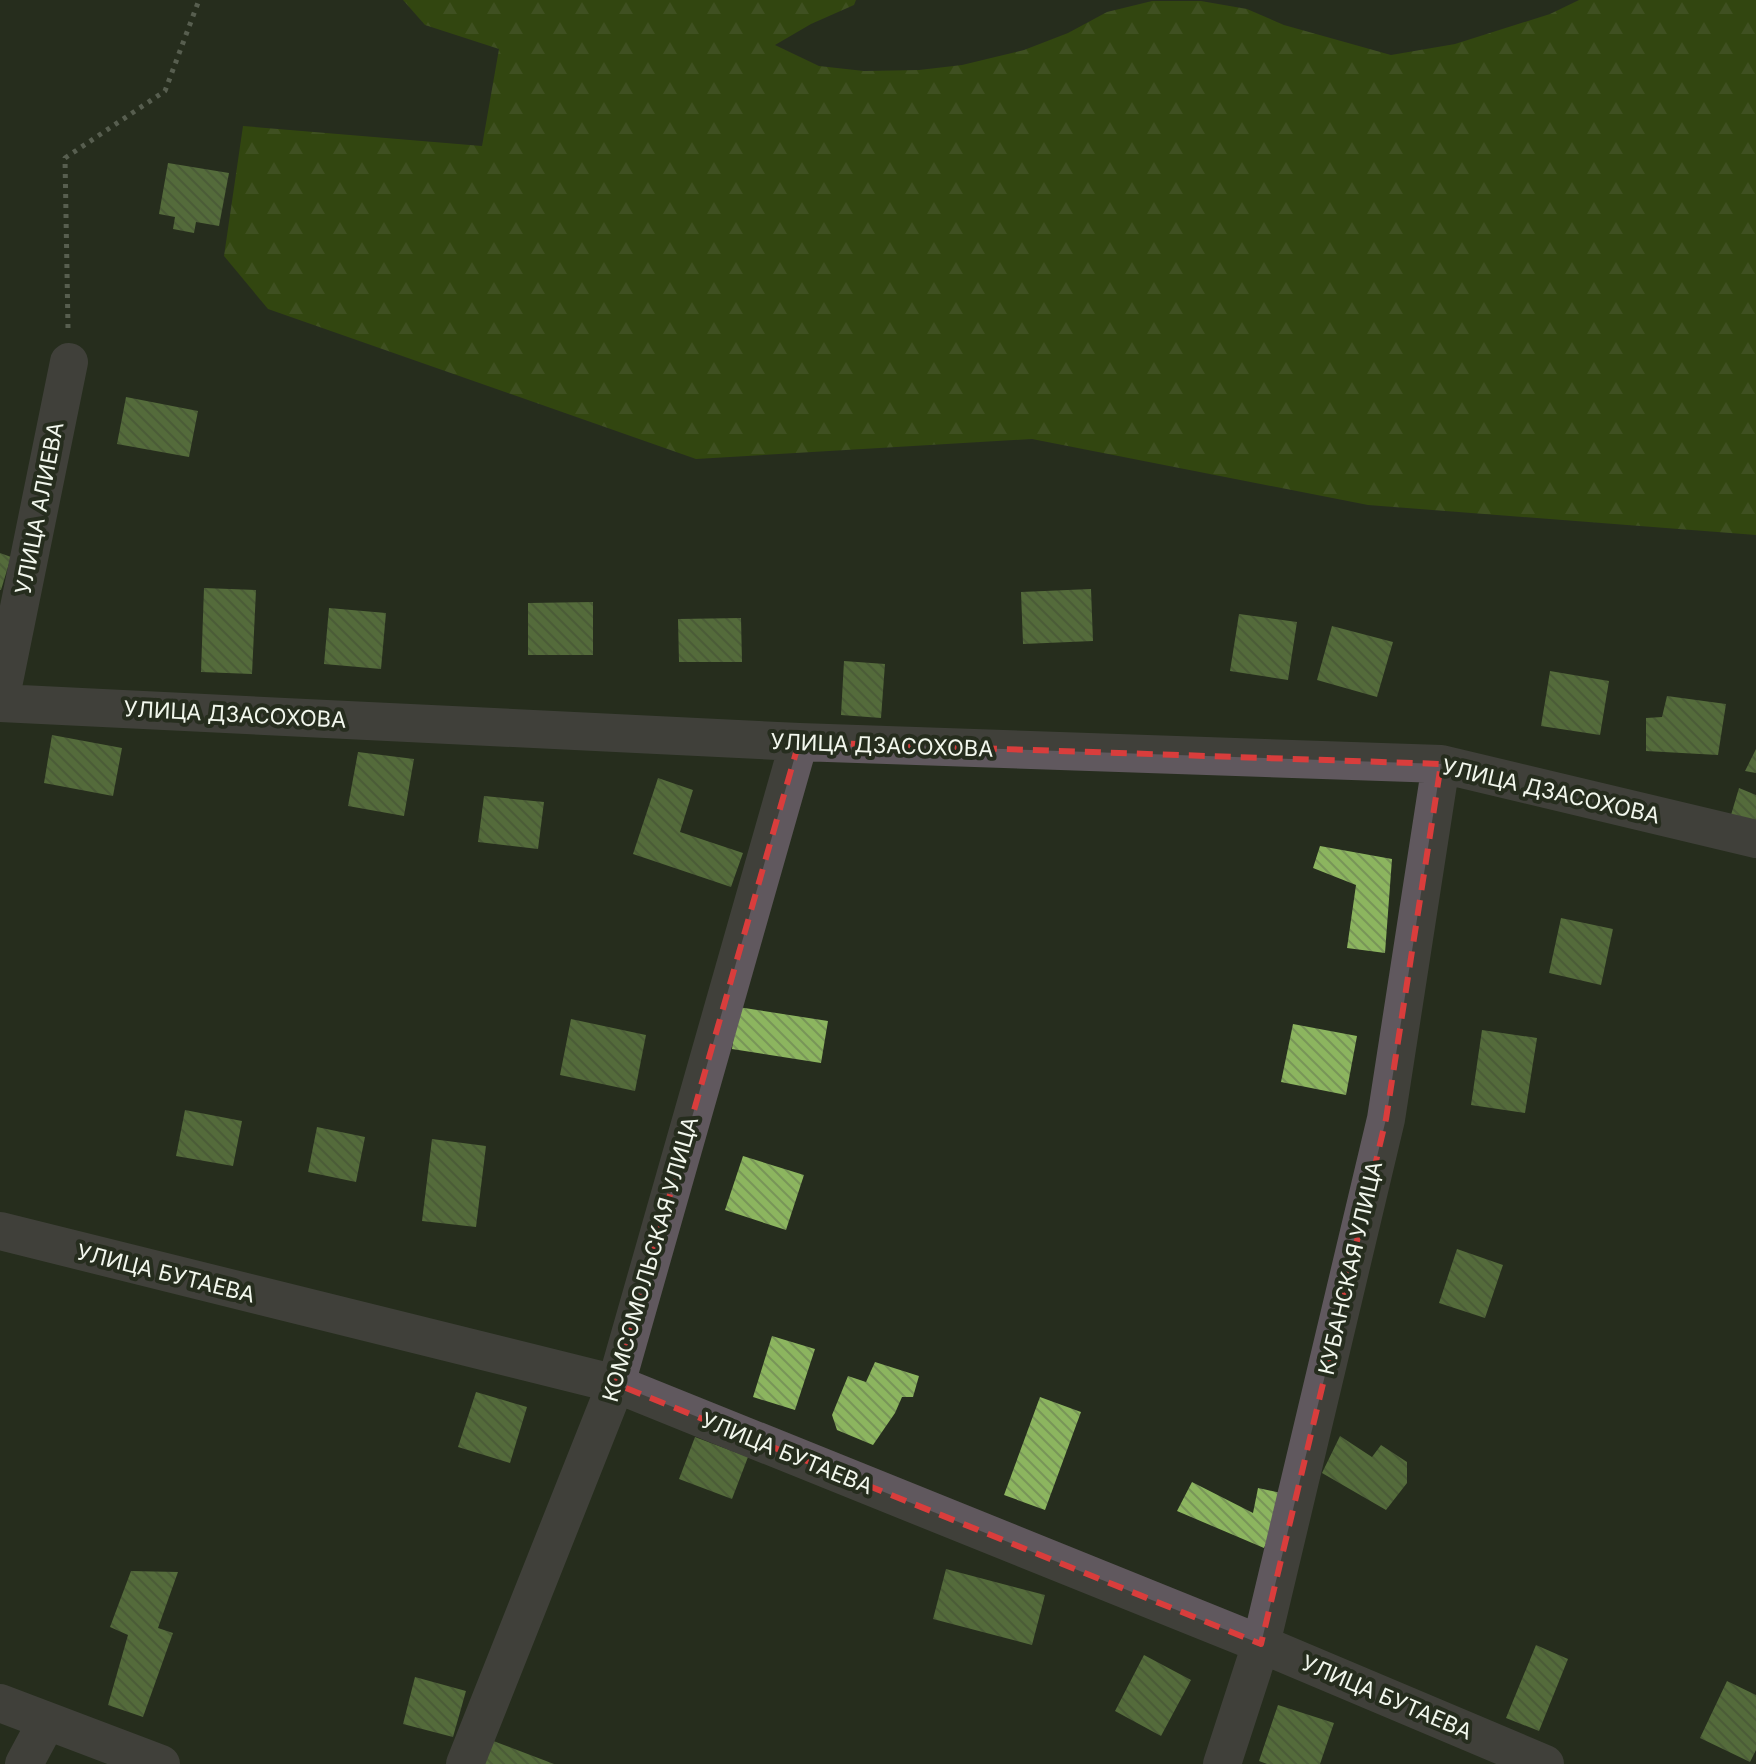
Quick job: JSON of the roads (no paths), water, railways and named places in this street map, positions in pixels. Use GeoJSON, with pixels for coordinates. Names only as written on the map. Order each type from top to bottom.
{"type":"FeatureCollection","features":[{"type":"Feature","properties":{"kind":"street","name":"УЛИЦА АЛИЕВА"},"geometry":{"type":"LineString","coordinates":[[0,702],[69,362]]}},
{"type":"Feature","properties":{"kind":"street","name":"УЛИЦА ДЗАСОХОВА"},"geometry":{"type":"LineString","coordinates":[[0,702],[799,742],[1441,764],[1756,839]]}},
{"type":"Feature","properties":{"kind":"street","name":"КОМСОМОЛЬСКАЯ УЛИЦА"},"geometry":{"type":"LineString","coordinates":[[465,1764],[616,1384],[799,742]]}},
{"type":"Feature","properties":{"kind":"street","name":"КУБАНСКАЯ УЛИЦА"},"geometry":{"type":"LineString","coordinates":[[1222,1764],[1261,1644],[1386,1119],[1441,764]]}},
{"type":"Feature","properties":{"kind":"street","name":"УЛИЦА БУТАЕВА"},"geometry":{"type":"LineString","coordinates":[[0,1231],[616,1384],[1261,1644],[1545,1764]]}},
{"type":"Feature","properties":{"kind":"street"},"geometry":{"type":"LineString","coordinates":[[0,1703],[161,1764]]}},
{"type":"Feature","properties":{"kind":"street"},"geometry":{"type":"LineString","coordinates":[[24,1764],[47,1721]]}}]}
